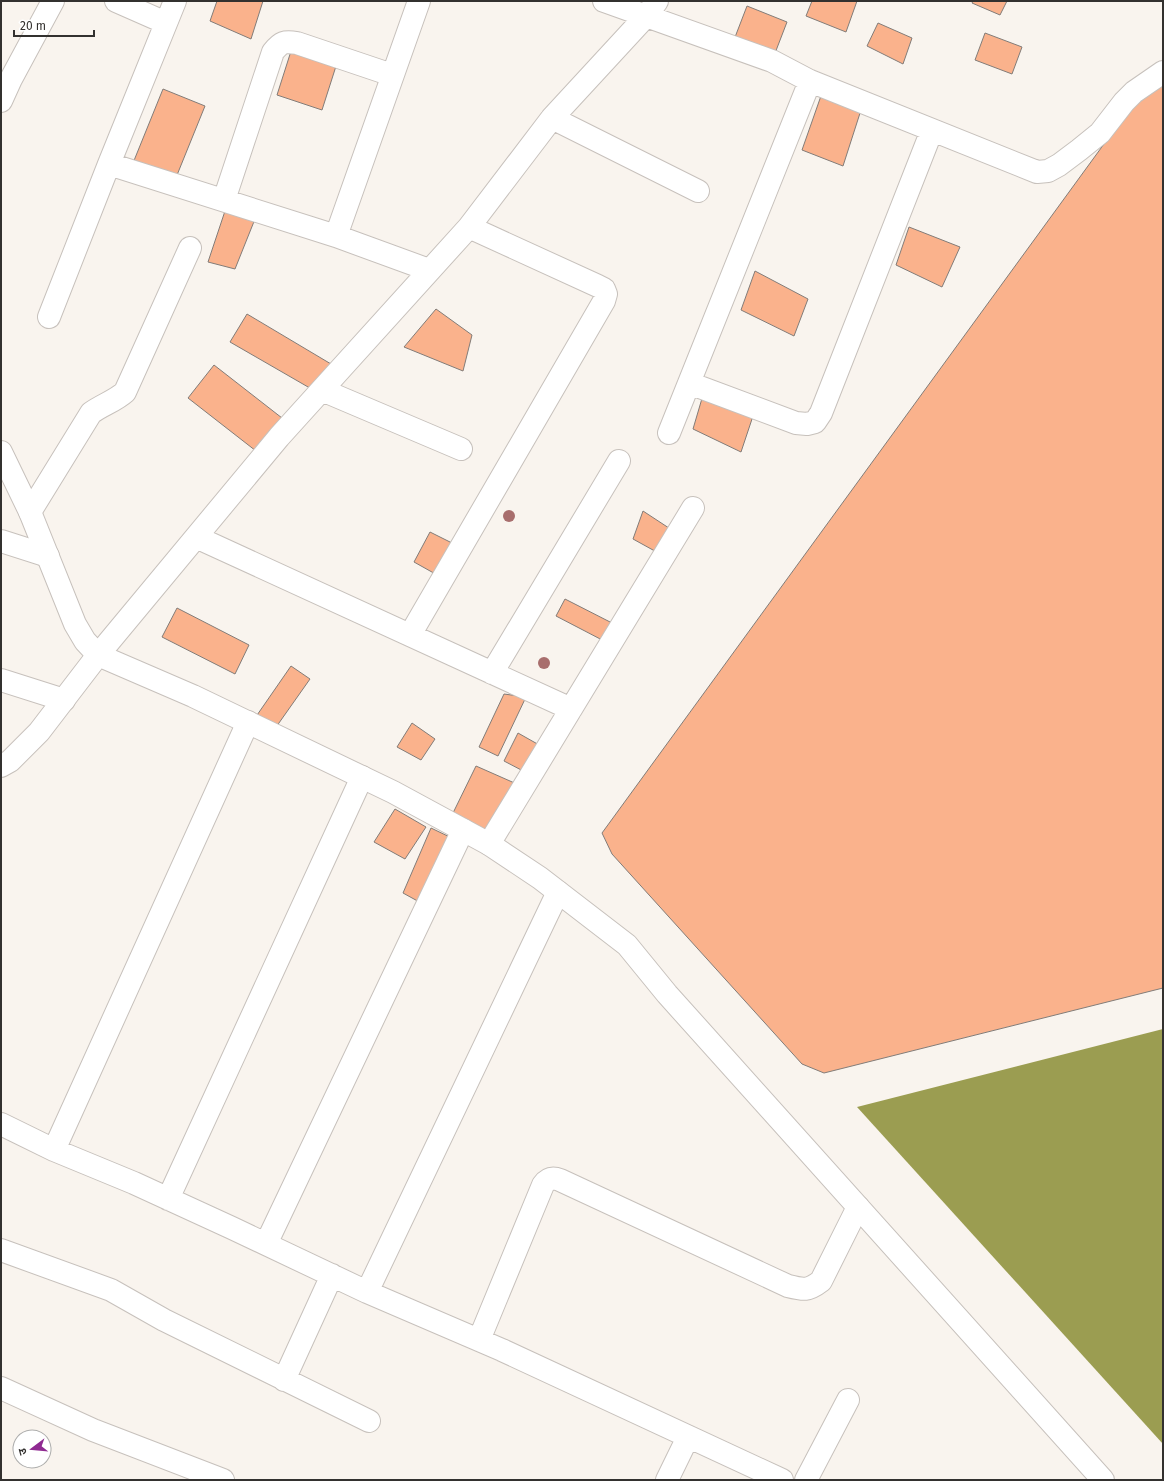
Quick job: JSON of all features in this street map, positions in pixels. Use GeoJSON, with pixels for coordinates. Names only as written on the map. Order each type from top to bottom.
{"type":"FeatureCollection","features":[{"type":"Feature","properties":{"kind":"street"},"geometry":{"type":"LineString","coordinates":[[1,101],[11,79],[53,1]]}},
{"type":"Feature","properties":{"kind":"street"},"geometry":{"type":"LineString","coordinates":[[116,1],[166,23]]}},
{"type":"Feature","properties":{"kind":"street"},"geometry":{"type":"LineString","coordinates":[[49,317],[175,1]]}},
{"type":"Feature","properties":{"kind":"street"},"geometry":{"type":"LineString","coordinates":[[336,236],[419,1]]}},
{"type":"Feature","properties":{"kind":"street"},"geometry":{"type":"LineString","coordinates":[[604,1],[652,8],[772,61],[810,81],[1037,172],[1048,171],[1059,165],[1100,133],[1124,102],[1134,92],[1163,72]]}},
{"type":"Feature","properties":{"kind":"street"},"geometry":{"type":"LineString","coordinates":[[1,766],[10,761],[39,732],[98,655],[279,436],[469,227],[552,118],[652,8]]}},
{"type":"Feature","properties":{"kind":"street"},"geometry":{"type":"LineString","coordinates":[[224,200],[273,52],[279,44],[288,41],[297,43],[392,75]]}},
{"type":"Feature","properties":{"kind":"street"},"geometry":{"type":"LineString","coordinates":[[669,433],[810,81]]}},
{"type":"Feature","properties":{"kind":"street"},"geometry":{"type":"LineString","coordinates":[[552,118],[698,191]]}},
{"type":"Feature","properties":{"kind":"street"},"geometry":{"type":"LineString","coordinates":[[689,383],[796,423],[806,424],[815,422],[824,406],[932,130]]}},
{"type":"Feature","properties":{"kind":"street"},"geometry":{"type":"LineString","coordinates":[[109,164],[336,236],[429,270]]}},
{"type":"Feature","properties":{"kind":"street"},"geometry":{"type":"LineString","coordinates":[[410,635],[604,301],[606,294],[604,289],[598,286],[469,227]]}},
{"type":"Feature","properties":{"kind":"street"},"geometry":{"type":"LineString","coordinates":[[30,512],[91,413],[99,407],[118,398],[125,392],[190,248]]}},
{"type":"Feature","properties":{"kind":"street"},"geometry":{"type":"LineString","coordinates":[[322,390],[461,449]]}},
{"type":"Feature","properties":{"kind":"street"},"geometry":{"type":"LineString","coordinates":[[1,452],[30,512],[75,624],[85,641],[98,655],[193,696],[362,777],[489,844],[558,892],[627,945],[667,994],[1103,1480]]}},
{"type":"Feature","properties":{"kind":"street"},"geometry":{"type":"LineString","coordinates":[[492,673],[619,461]]}},
{"type":"Feature","properties":{"kind":"street"},"geometry":{"type":"LineString","coordinates":[[489,844],[693,508]]}},
{"type":"Feature","properties":{"kind":"street"},"geometry":{"type":"LineString","coordinates":[[196,536],[571,708]]}},
{"type":"Feature","properties":{"kind":"street"},"geometry":{"type":"LineString","coordinates":[[1,541],[48,556]]}},
{"type":"Feature","properties":{"kind":"street"},"geometry":{"type":"LineString","coordinates":[[1,680],[64,700]]}},
{"type":"Feature","properties":{"kind":"street"},"geometry":{"type":"LineString","coordinates":[[54,1150],[248,722]]}},
{"type":"Feature","properties":{"kind":"street"},"geometry":{"type":"LineString","coordinates":[[168,1199],[362,777]]}},
{"type":"Feature","properties":{"kind":"street"},"geometry":{"type":"LineString","coordinates":[[266,1244],[463,830]]}},
{"type":"Feature","properties":{"kind":"street"},"geometry":{"type":"LineString","coordinates":[[367,1292],[558,892]]}},
{"type":"Feature","properties":{"kind":"street"},"geometry":{"type":"LineString","coordinates":[[1,1124],[54,1150],[168,1199],[367,1292],[479,1340],[782,1480]]}},
{"type":"Feature","properties":{"kind":"street"},"geometry":{"type":"LineString","coordinates":[[479,1340],[543,1184],[548,1179],[553,1178],[560,1180],[788,1286],[800,1289],[811,1288],[821,1281],[858,1207]]}},
{"type":"Feature","properties":{"kind":"street"},"geometry":{"type":"LineString","coordinates":[[1,1250],[111,1290],[164,1320],[369,1421]]}},
{"type":"Feature","properties":{"kind":"street"},"geometry":{"type":"LineString","coordinates":[[284,1380],[332,1275]]}},
{"type":"Feature","properties":{"kind":"street"},"geometry":{"type":"LineString","coordinates":[[1,1388],[93,1430],[223,1480]]}},
{"type":"Feature","properties":{"kind":"street"},"geometry":{"type":"LineString","coordinates":[[806,1480],[848,1400]]}},
{"type":"Feature","properties":{"kind":"street"},"geometry":{"type":"LineString","coordinates":[[667,1480],[688,1437]]}},
{"type":"Feature","properties":{"kind":"shaded area"},"geometry":{"type":"Polygon","coordinates":[[[1163,1029],[1163,1444],[857,1107],[1163,1029]]]}},
{"type":"Feature","properties":{"kind":"building"},"geometry":{"type":"Polygon","coordinates":[[[217,1],[263,1],[251,39],[210,21],[217,1]]]}},
{"type":"Feature","properties":{"kind":"building"},"geometry":{"type":"Polygon","coordinates":[[[812,1],[857,1],[846,32],[806,16],[812,1]]]}},
{"type":"Feature","properties":{"kind":"building"},"geometry":{"type":"Polygon","coordinates":[[[973,1],[1007,1],[1000,15],[972,3],[973,1]]]}},
{"type":"Feature","properties":{"kind":"building"},"geometry":{"type":"Polygon","coordinates":[[[747,6],[787,22],[772,61],[732,45],[747,6]]]}},
{"type":"Feature","properties":{"kind":"building"},"geometry":{"type":"Polygon","coordinates":[[[878,23],[912,38],[903,64],[867,46],[878,23]]]}},
{"type":"Feature","properties":{"kind":"building"},"geometry":{"type":"Polygon","coordinates":[[[985,33],[1022,47],[1012,74],[975,60],[985,33]]]}},
{"type":"Feature","properties":{"kind":"building"},"geometry":{"type":"Polygon","coordinates":[[[292,48],[337,63],[322,110],[277,95],[292,48]]]}},
{"type":"Feature","properties":{"kind":"building"},"geometry":{"type":"Polygon","coordinates":[[[1163,63],[1163,988],[824,1073],[802,1064],[612,854],[602,833],[1163,63]]]}},
{"type":"Feature","properties":{"kind":"building"},"geometry":{"type":"Polygon","coordinates":[[[163,89],[205,106],[175,180],[133,163],[163,89]]]}},
{"type":"Feature","properties":{"kind":"building"},"geometry":{"type":"Polygon","coordinates":[[[822,93],[861,110],[843,166],[802,150],[822,93]]]}},
{"type":"Feature","properties":{"kind":"building"},"geometry":{"type":"Polygon","coordinates":[[[226,208],[255,219],[235,269],[208,262],[226,208]]]}},
{"type":"Feature","properties":{"kind":"building"},"geometry":{"type":"Polygon","coordinates":[[[909,227],[960,247],[942,287],[896,265],[909,227]]]}},
{"type":"Feature","properties":{"kind":"building"},"geometry":{"type":"Polygon","coordinates":[[[755,271],[808,299],[794,336],[741,310],[755,271]]]}},
{"type":"Feature","properties":{"kind":"building"},"geometry":{"type":"Polygon","coordinates":[[[436,309],[472,335],[463,371],[404,347],[436,309]]]}},
{"type":"Feature","properties":{"kind":"building"},"geometry":{"type":"Polygon","coordinates":[[[247,314],[331,364],[315,391],[230,342],[247,314]]]}},
{"type":"Feature","properties":{"kind":"building"},"geometry":{"type":"Polygon","coordinates":[[[214,365],[282,418],[256,451],[188,398],[214,365]]]}},
{"type":"Feature","properties":{"kind":"building"},"geometry":{"type":"Polygon","coordinates":[[[703,395],[754,413],[741,452],[693,429],[703,395]]]}},
{"type":"Feature","properties":{"kind":"building"},"geometry":{"type":"Polygon","coordinates":[[[643,511],[675,532],[662,555],[633,539],[643,511]]]}},
{"type":"Feature","properties":{"kind":"building"},"geometry":{"type":"Polygon","coordinates":[[[430,532],[456,545],[439,576],[414,562],[430,532]]]}},
{"type":"Feature","properties":{"kind":"building"},"geometry":{"type":"Polygon","coordinates":[[[565,599],[614,624],[606,642],[556,616],[565,599]]]}},
{"type":"Feature","properties":{"kind":"building"},"geometry":{"type":"Polygon","coordinates":[[[177,608],[249,645],[235,674],[162,637],[177,608]]]}},
{"type":"Feature","properties":{"kind":"building"},"geometry":{"type":"Polygon","coordinates":[[[291,666],[310,679],[274,730],[255,718],[291,666]]]}},
{"type":"Feature","properties":{"kind":"building"},"geometry":{"type":"Polygon","coordinates":[[[504,694],[526,697],[498,756],[479,747],[504,694]]]}},
{"type":"Feature","properties":{"kind":"building"},"geometry":{"type":"Polygon","coordinates":[[[412,723],[435,739],[421,760],[397,747],[412,723]]]}},
{"type":"Feature","properties":{"kind":"building"},"geometry":{"type":"Polygon","coordinates":[[[518,733],[541,746],[527,773],[504,761],[518,733]]]}},
{"type":"Feature","properties":{"kind":"building"},"geometry":{"type":"Polygon","coordinates":[[[476,766],[519,785],[486,836],[453,813],[476,766]]]}},
{"type":"Feature","properties":{"kind":"building"},"geometry":{"type":"Polygon","coordinates":[[[395,809],[426,827],[405,859],[374,842],[395,809]]]}},
{"type":"Feature","properties":{"kind":"building"},"geometry":{"type":"Polygon","coordinates":[[[431,828],[458,841],[423,904],[403,893],[431,828]]]}}]}
